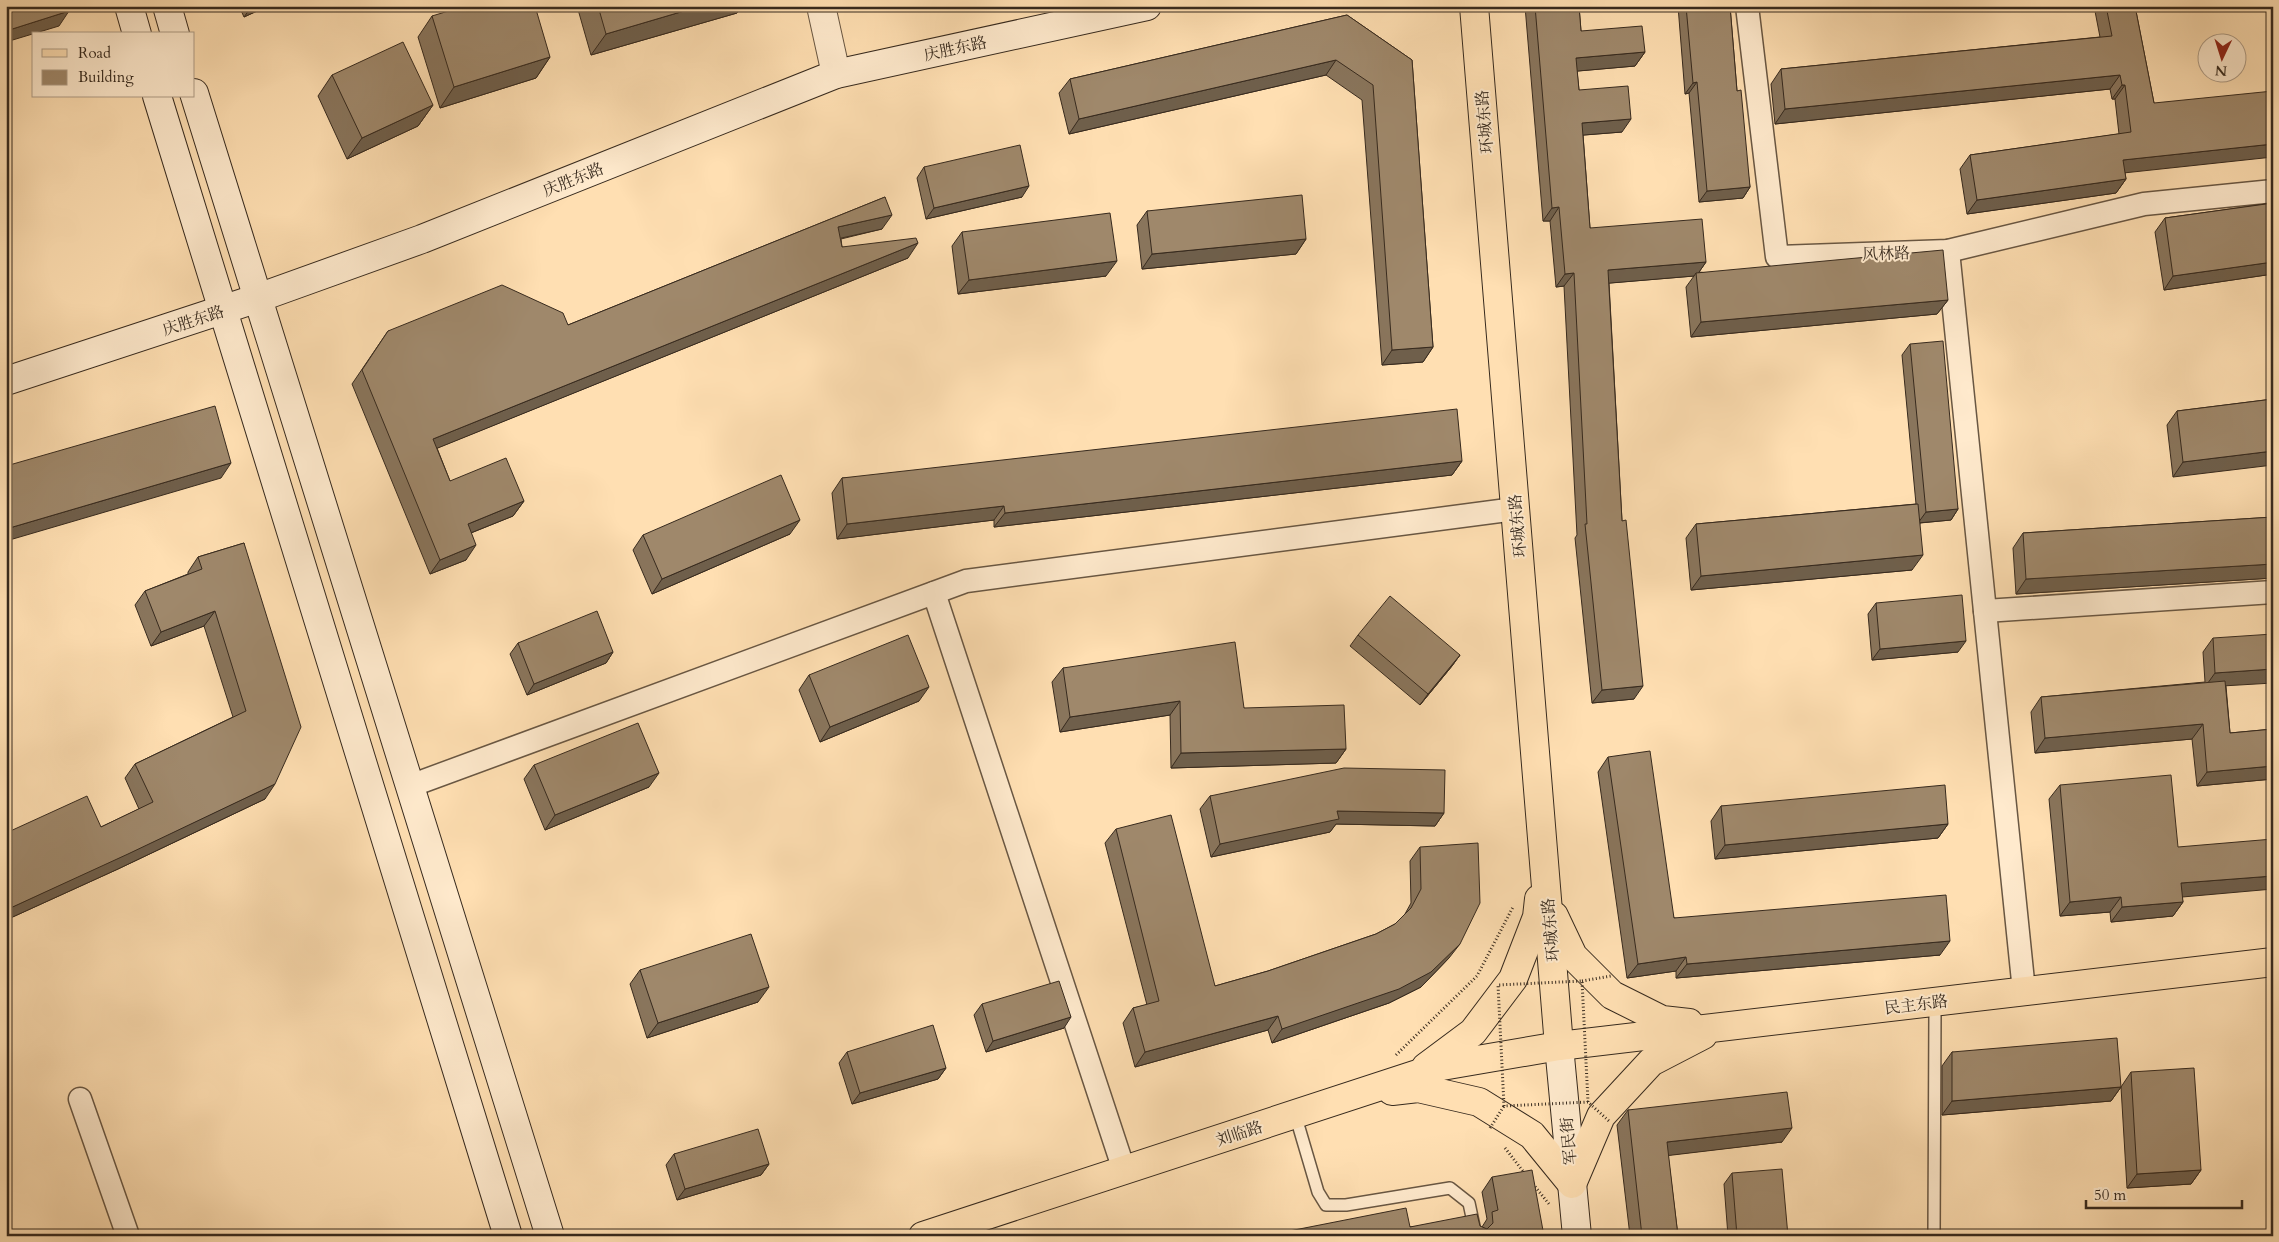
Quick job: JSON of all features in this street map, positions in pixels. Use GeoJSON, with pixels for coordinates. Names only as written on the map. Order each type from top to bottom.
{"type":"FeatureCollection","features":[{"type":"Feature","properties":{"kind":"main road"},"geometry":{"type":"LineString","coordinates":[[129,6],[136,32]]}},
{"type":"Feature","properties":{"kind":"main road"},"geometry":{"type":"LineString","coordinates":[[166,6],[174,32]]}},
{"type":"Feature","properties":{"kind":"main road"},"geometry":{"type":"LineString","coordinates":[[821,6],[836,74]]}},
{"type":"Feature","properties":{"kind":"main road","name":"庆胜东路"},"geometry":{"type":"LineString","coordinates":[[6,381],[224,310],[422,239],[836,74],[1147,6]]}},
{"type":"Feature","properties":{"kind":"main road","name":"环城东路"},"geometry":{"type":"LineString","coordinates":[[1474,6],[1559,1046]]}},
{"type":"Feature","properties":{"kind":"main road"},"geometry":{"type":"LineString","coordinates":[[195,96],[550,1236]]}},
{"type":"Feature","properties":{"kind":"main road"},"geometry":{"type":"LineString","coordinates":[[158,98],[508,1236]]}},
{"type":"Feature","properties":{"kind":"main road"},"geometry":{"type":"LineString","coordinates":[[1543,850],[1549,906],[1573,956],[1612,995],[1662,1020],[1717,1027]]}},
{"type":"Feature","properties":{"kind":"main road"},"geometry":{"type":"LineString","coordinates":[[1356,1094],[1419,1071],[1473,1032],[1513,979],[1537,916],[1543,850]]}},
{"type":"Feature","properties":{"kind":"main road","name":"民主东路"},"geometry":{"type":"LineString","coordinates":[[1559,1046],[2273,962]]}},
{"type":"Feature","properties":{"kind":"main road"},"geometry":{"type":"LineString","coordinates":[[1356,1094],[1418,1088],[1479,1102],[1532,1135],[1572,1184],[1601,1116],[1651,1062],[1717,1027]]}},
{"type":"Feature","properties":{"kind":"main road","name":"刘临路"},"geometry":{"type":"LineString","coordinates":[[923,1236],[1442,1066],[1559,1046]]}},
{"type":"Feature","properties":{"kind":"main road","name":"军民街"},"geometry":{"type":"LineString","coordinates":[[1559,1046],[1577,1236]]}},
{"type":"Feature","properties":{"kind":"street","name":"风林路"},"geometry":{"type":"LineString","coordinates":[[1747,6],[1777,257],[1948,251],[2144,204],[2273,191]]}},
{"type":"Feature","properties":{"kind":"street"},"geometry":{"type":"LineString","coordinates":[[1948,251],[2024,991]]}},
{"type":"Feature","properties":{"kind":"street"},"geometry":{"type":"LineString","coordinates":[[410,786],[966,581],[1515,510]]}},
{"type":"Feature","properties":{"kind":"street"},"geometry":{"type":"LineString","coordinates":[[1985,611],[2273,592]]}},
{"type":"Feature","properties":{"kind":"street"},"geometry":{"type":"LineString","coordinates":[[934,593],[1124,1170]]}},
{"type":"Feature","properties":{"kind":"street"},"geometry":{"type":"LineString","coordinates":[[80,1099],[128,1236]]}},
{"type":"Feature","properties":{"kind":"lane"},"geometry":{"type":"LineString","coordinates":[[1934,1236],[1935,1010]]}},
{"type":"Feature","properties":{"kind":"lane"},"geometry":{"type":"LineString","coordinates":[[1295,1114],[1318,1192],[1326,1205],[1346,1205],[1450,1188],[1469,1203],[1476,1236]]}},
{"type":"Feature","properties":{"kind":"path"},"geometry":{"type":"LineString","coordinates":[[1392,1060],[1477,976],[1516,901]]}},
{"type":"Feature","properties":{"kind":"path"},"geometry":{"type":"LineString","coordinates":[[1606,968],[1618,983]]}},
{"type":"Feature","properties":{"kind":"path"},"geometry":{"type":"LineString","coordinates":[[1490,1128],[1504,1106],[1498,985],[1582,981],[1611,976]]}},
{"type":"Feature","properties":{"kind":"path"},"geometry":{"type":"LineString","coordinates":[[1582,981],[1588,1102]]}},
{"type":"Feature","properties":{"kind":"path"},"geometry":{"type":"LineString","coordinates":[[1504,1106],[1588,1102],[1609,1121]]}},
{"type":"Feature","properties":{"kind":"path"},"geometry":{"type":"LineString","coordinates":[[1481,1126],[1490,1128],[1496,1136]]}},
{"type":"Feature","properties":{"kind":"path"},"geometry":{"type":"LineString","coordinates":[[1502,1144],[1550,1205]]}},
{"type":"Feature","properties":{"kind":"building"},"geometry":{"type":"Polygon","coordinates":[[[6,6],[68,6],[69,11],[6,31],[6,6]]]}},
{"type":"Feature","properties":{"kind":"building"},"geometry":{"type":"Polygon","coordinates":[[[465,6],[535,6],[550,57],[454,87],[432,16],[465,6]]]}},
{"type":"Feature","properties":{"kind":"building"},"geometry":{"type":"Polygon","coordinates":[[[598,6],[701,6],[606,34],[598,6]]]}},
{"type":"Feature","properties":{"kind":"building"},"geometry":{"type":"Polygon","coordinates":[[[1535,6],[1579,6],[1581,31],[1642,26],[1645,52],[1576,58],[1579,90],[1628,86],[1631,119],[1582,123],[1590,228],[1702,219],[1706,262],[1608,270],[1622,521],[1626,520],[1643,686],[1602,690],[1585,524],[1587,524],[1574,273],[1565,274],[1559,207],[1552,208],[1535,6]]]}},
{"type":"Feature","properties":{"kind":"building"},"geometry":{"type":"Polygon","coordinates":[[[1686,6],[1730,6],[1737,91],[1741,90],[1750,187],[1707,191],[1697,82],[1693,83],[1686,6]]]}},
{"type":"Feature","properties":{"kind":"building"},"geometry":{"type":"Polygon","coordinates":[[[2106,6],[2135,6],[2154,103],[2273,91],[2273,144],[2123,160],[2126,179],[1977,200],[1970,155],[2131,132],[2125,85],[2122,85],[2120,75],[1785,109],[1781,69],[2112,36],[2106,6]]]}},
{"type":"Feature","properties":{"kind":"building"},"geometry":{"type":"Polygon","coordinates":[[[1347,15],[1412,60],[1433,347],[1392,350],[1373,85],[1336,60],[1079,119],[1070,79],[1347,15]]]}},
{"type":"Feature","properties":{"kind":"building"},"geometry":{"type":"Polygon","coordinates":[[[403,42],[433,105],[362,138],[332,75],[403,42]]]}},
{"type":"Feature","properties":{"kind":"building"},"geometry":{"type":"Polygon","coordinates":[[[1020,145],[1029,186],[934,208],[924,167],[1020,145]]]}},
{"type":"Feature","properties":{"kind":"building"},"geometry":{"type":"Polygon","coordinates":[[[1302,195],[1306,239],[1152,254],[1147,211],[1302,195]]]}},
{"type":"Feature","properties":{"kind":"building"},"geometry":{"type":"Polygon","coordinates":[[[885,197],[892,215],[838,227],[842,247],[916,238],[918,243],[433,439],[450,481],[506,458],[524,501],[468,524],[476,545],[440,560],[362,370],[388,331],[502,285],[563,313],[568,325],[885,197]]]}},
{"type":"Feature","properties":{"kind":"building"},"geometry":{"type":"Polygon","coordinates":[[[2273,203],[2273,262],[2173,276],[2165,218],[2273,203]]]}},
{"type":"Feature","properties":{"kind":"building"},"geometry":{"type":"Polygon","coordinates":[[[1110,213],[1117,261],[969,280],[962,232],[1110,213]]]}},
{"type":"Feature","properties":{"kind":"building"},"geometry":{"type":"Polygon","coordinates":[[[1943,250],[1948,300],[1701,322],[1696,273],[1943,250]]]}},
{"type":"Feature","properties":{"kind":"building"},"geometry":{"type":"Polygon","coordinates":[[[1943,341],[1958,509],[1926,512],[1910,344],[1943,341]]]}},
{"type":"Feature","properties":{"kind":"building"},"geometry":{"type":"Polygon","coordinates":[[[2273,399],[2273,451],[2183,462],[2177,411],[2273,399]]]}},
{"type":"Feature","properties":{"kind":"building"},"geometry":{"type":"Polygon","coordinates":[[[215,406],[231,463],[6,529],[6,466],[215,406]]]}},
{"type":"Feature","properties":{"kind":"building"},"geometry":{"type":"Polygon","coordinates":[[[1457,409],[1462,461],[1005,513],[1004,506],[847,524],[842,478],[1457,409]]]}},
{"type":"Feature","properties":{"kind":"building"},"geometry":{"type":"Polygon","coordinates":[[[781,475],[800,520],[662,579],[643,535],[781,475]]]}},
{"type":"Feature","properties":{"kind":"building"},"geometry":{"type":"Polygon","coordinates":[[[1918,504],[1923,555],[1701,576],[1696,524],[1918,504]]]}},
{"type":"Feature","properties":{"kind":"building"},"geometry":{"type":"Polygon","coordinates":[[[2273,517],[2273,564],[2026,579],[2023,533],[2273,517]]]}},
{"type":"Feature","properties":{"kind":"building"},"geometry":{"type":"Polygon","coordinates":[[[244,543],[301,727],[275,784],[6,910],[6,833],[87,796],[101,827],[153,802],[135,764],[246,711],[215,611],[161,632],[145,591],[202,569],[198,557],[244,543]]]}},
{"type":"Feature","properties":{"kind":"building"},"geometry":{"type":"Polygon","coordinates":[[[1962,595],[1966,641],[1880,649],[1876,603],[1962,595]]]}},
{"type":"Feature","properties":{"kind":"building"},"geometry":{"type":"Polygon","coordinates":[[[1390,596],[1460,655],[1428,694],[1358,635],[1390,596]]]}},
{"type":"Feature","properties":{"kind":"building"},"geometry":{"type":"Polygon","coordinates":[[[597,611],[613,652],[534,684],[518,643],[597,611]]]}},
{"type":"Feature","properties":{"kind":"building"},"geometry":{"type":"Polygon","coordinates":[[[2273,634],[2273,669],[2215,673],[2213,638],[2273,634]]]}},
{"type":"Feature","properties":{"kind":"building"},"geometry":{"type":"Polygon","coordinates":[[[908,635],[929,687],[830,727],[809,675],[908,635]]]}},
{"type":"Feature","properties":{"kind":"building"},"geometry":{"type":"Polygon","coordinates":[[[1235,642],[1244,708],[1344,705],[1346,749],[1181,753],[1180,701],[1070,717],[1063,668],[1235,642]]]}},
{"type":"Feature","properties":{"kind":"building"},"geometry":{"type":"Polygon","coordinates":[[[2225,681],[2230,733],[2273,729],[2273,766],[2207,772],[2203,724],[2045,738],[2041,697],[2225,681]]]}},
{"type":"Feature","properties":{"kind":"building"},"geometry":{"type":"Polygon","coordinates":[[[638,723],[659,773],[555,815],[534,765],[638,723]]]}},
{"type":"Feature","properties":{"kind":"building"},"geometry":{"type":"Polygon","coordinates":[[[1650,751],[1674,918],[1946,895],[1950,941],[1687,964],[1686,957],[1638,964],[1608,757],[1650,751]]]}},
{"type":"Feature","properties":{"kind":"building"},"geometry":{"type":"Polygon","coordinates":[[[1344,768],[1445,770],[1444,813],[1337,811],[1339,819],[1220,844],[1210,796],[1344,768]]]}},
{"type":"Feature","properties":{"kind":"building"},"geometry":{"type":"Polygon","coordinates":[[[2171,775],[2178,847],[2273,839],[2273,876],[2181,883],[2183,902],[2122,907],[2121,897],[2070,902],[2060,785],[2171,775]]]}},
{"type":"Feature","properties":{"kind":"building"},"geometry":{"type":"Polygon","coordinates":[[[1945,785],[1948,824],[1725,845],[1721,806],[1945,785]]]}},
{"type":"Feature","properties":{"kind":"building"},"geometry":{"type":"Polygon","coordinates":[[[1171,815],[1215,986],[1268,971],[1376,934],[1395,924],[1411,908],[1421,889],[1420,847],[1478,843],[1480,903],[1460,944],[1431,972],[1399,989],[1282,1029],[1278,1016],[1145,1052],[1133,1008],[1159,1001],[1116,829],[1171,815]]]}},
{"type":"Feature","properties":{"kind":"building"},"geometry":{"type":"Polygon","coordinates":[[[751,934],[769,987],[658,1023],[640,970],[751,934]]]}},
{"type":"Feature","properties":{"kind":"building"},"geometry":{"type":"Polygon","coordinates":[[[1059,981],[1071,1017],[993,1041],[982,1004],[1059,981]]]}},
{"type":"Feature","properties":{"kind":"building"},"geometry":{"type":"Polygon","coordinates":[[[933,1025],[946,1068],[860,1093],[847,1052],[933,1025]]]}},
{"type":"Feature","properties":{"kind":"building"},"geometry":{"type":"Polygon","coordinates":[[[2117,1038],[2121,1087],[1952,1101],[1952,1052],[2117,1038]]]}},
{"type":"Feature","properties":{"kind":"building"},"geometry":{"type":"Polygon","coordinates":[[[2194,1068],[2201,1170],[2137,1174],[2131,1072],[2194,1068]]]}},
{"type":"Feature","properties":{"kind":"building"},"geometry":{"type":"Polygon","coordinates":[[[1787,1092],[1792,1128],[1667,1142],[1678,1236],[1642,1236],[1628,1110],[1787,1092]]]}},
{"type":"Feature","properties":{"kind":"building"},"geometry":{"type":"Polygon","coordinates":[[[758,1129],[769,1164],[685,1189],[674,1154],[758,1129]]]}},
{"type":"Feature","properties":{"kind":"building"},"geometry":{"type":"Polygon","coordinates":[[[1782,1169],[1788,1236],[1737,1236],[1732,1173],[1782,1169]]]}},
{"type":"Feature","properties":{"kind":"building"},"geometry":{"type":"Polygon","coordinates":[[[1532,1170],[1544,1236],[1264,1236],[1406,1208],[1410,1227],[1477,1214],[1480,1226],[1487,1229],[1493,1223],[1492,1212],[1498,1210],[1492,1177],[1532,1170]]]}}]}
